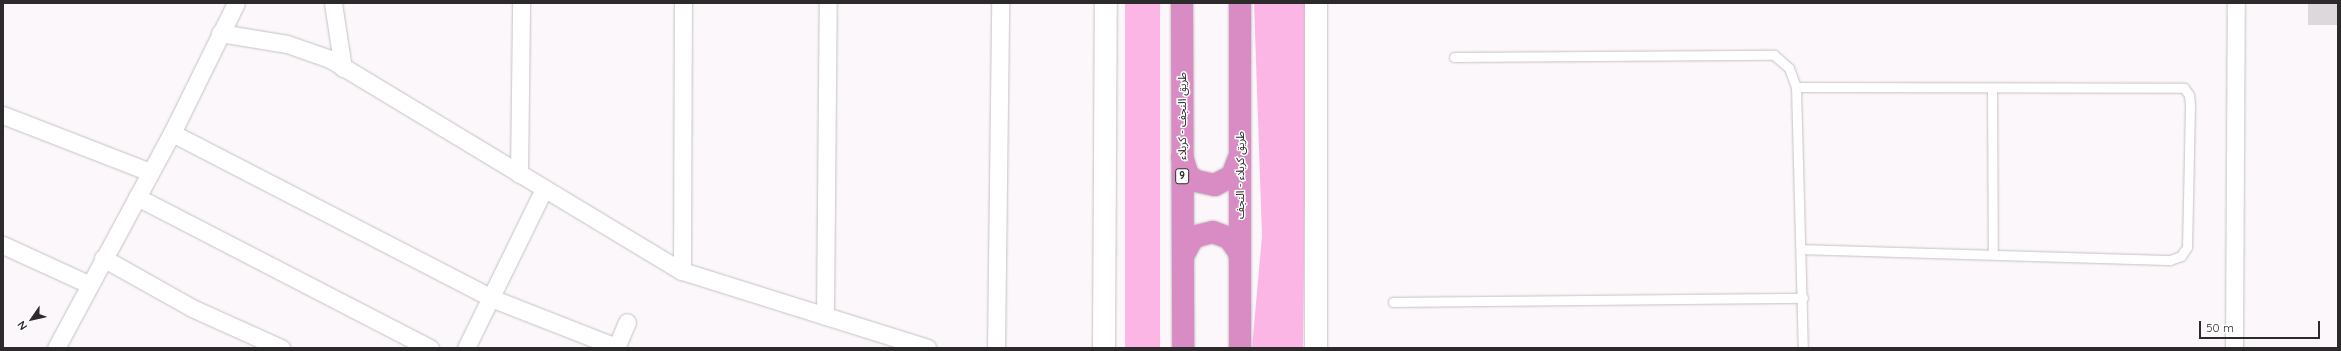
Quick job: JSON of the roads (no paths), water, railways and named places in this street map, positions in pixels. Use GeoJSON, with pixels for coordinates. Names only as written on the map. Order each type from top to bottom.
{"type":"FeatureCollection","features":[{"type":"Feature","properties":{"kind":"highway","name":"طريق النجف - كربلاء"},"geometry":{"type":"LineString","coordinates":[[1182,3],[1183,348]]}},
{"type":"Feature","properties":{"kind":"highway","name":"طريق كربلاء - النجف"},"geometry":{"type":"LineString","coordinates":[[1240,3],[1240,348]]}},
{"type":"Feature","properties":{"kind":"highway"},"geometry":{"type":"LineString","coordinates":[[1182,156],[1188,175],[1205,185],[1224,182],[1232,176],[1239,158]]}},
{"type":"Feature","properties":{"kind":"highway"},"geometry":{"type":"LineString","coordinates":[[1183,256],[1191,241],[1197,236],[1213,232],[1229,238],[1239,252],[1240,260]]}},
{"type":"Feature","properties":{"kind":"main road"},"geometry":{"type":"LineString","coordinates":[[1104,348],[1106,3]]}},
{"type":"Feature","properties":{"kind":"main road"},"geometry":{"type":"LineString","coordinates":[[1316,3],[1316,348]]}},
{"type":"Feature","properties":{"kind":"street"},"geometry":{"type":"LineString","coordinates":[[56,348],[88,284],[172,133],[236,3]]}},
{"type":"Feature","properties":{"kind":"street"},"geometry":{"type":"LineString","coordinates":[[333,3],[344,68]]}},
{"type":"Feature","properties":{"kind":"street"},"geometry":{"type":"LineString","coordinates":[[519,174],[521,3]]}},
{"type":"Feature","properties":{"kind":"street"},"geometry":{"type":"LineString","coordinates":[[682,271],[684,3]]}},
{"type":"Feature","properties":{"kind":"street"},"geometry":{"type":"LineString","coordinates":[[824,316],[828,3]]}},
{"type":"Feature","properties":{"kind":"street"},"geometry":{"type":"LineString","coordinates":[[996,348],[1000,3]]}},
{"type":"Feature","properties":{"kind":"street"},"geometry":{"type":"LineString","coordinates":[[2234,348],[2236,3]]}},
{"type":"Feature","properties":{"kind":"street"},"geometry":{"type":"LineString","coordinates":[[220,33],[302,47],[344,68],[682,271],[926,348]]}},
{"type":"Feature","properties":{"kind":"street"},"geometry":{"type":"LineString","coordinates":[[3,116],[150,172]]}},
{"type":"Feature","properties":{"kind":"street"},"geometry":{"type":"LineString","coordinates":[[172,133],[491,298],[616,348],[628,322]]}},
{"type":"Feature","properties":{"kind":"street"},"geometry":{"type":"LineString","coordinates":[[466,348],[544,189]]}},
{"type":"Feature","properties":{"kind":"street"},"geometry":{"type":"LineString","coordinates":[[137,197],[430,348]]}},
{"type":"Feature","properties":{"kind":"street"},"geometry":{"type":"LineString","coordinates":[[3,245],[88,284]]}},
{"type":"Feature","properties":{"kind":"street"},"geometry":{"type":"LineString","coordinates":[[103,258],[192,308],[281,348]]}},
{"type":"Feature","properties":{"kind":"lane"},"geometry":{"type":"LineString","coordinates":[[1454,57],[1774,55],[1789,68],[1796,87],[1802,249],[1803,348]]}},
{"type":"Feature","properties":{"kind":"lane"},"geometry":{"type":"LineString","coordinates":[[1796,87],[2184,88],[2189,95],[2190,105],[2187,248],[2181,256],[2170,260],[1802,249]]}},
{"type":"Feature","properties":{"kind":"lane"},"geometry":{"type":"LineString","coordinates":[[1992,88],[1993,254]]}},
{"type":"Feature","properties":{"kind":"lane"},"geometry":{"type":"LineString","coordinates":[[1393,302],[1803,298]]}}]}
